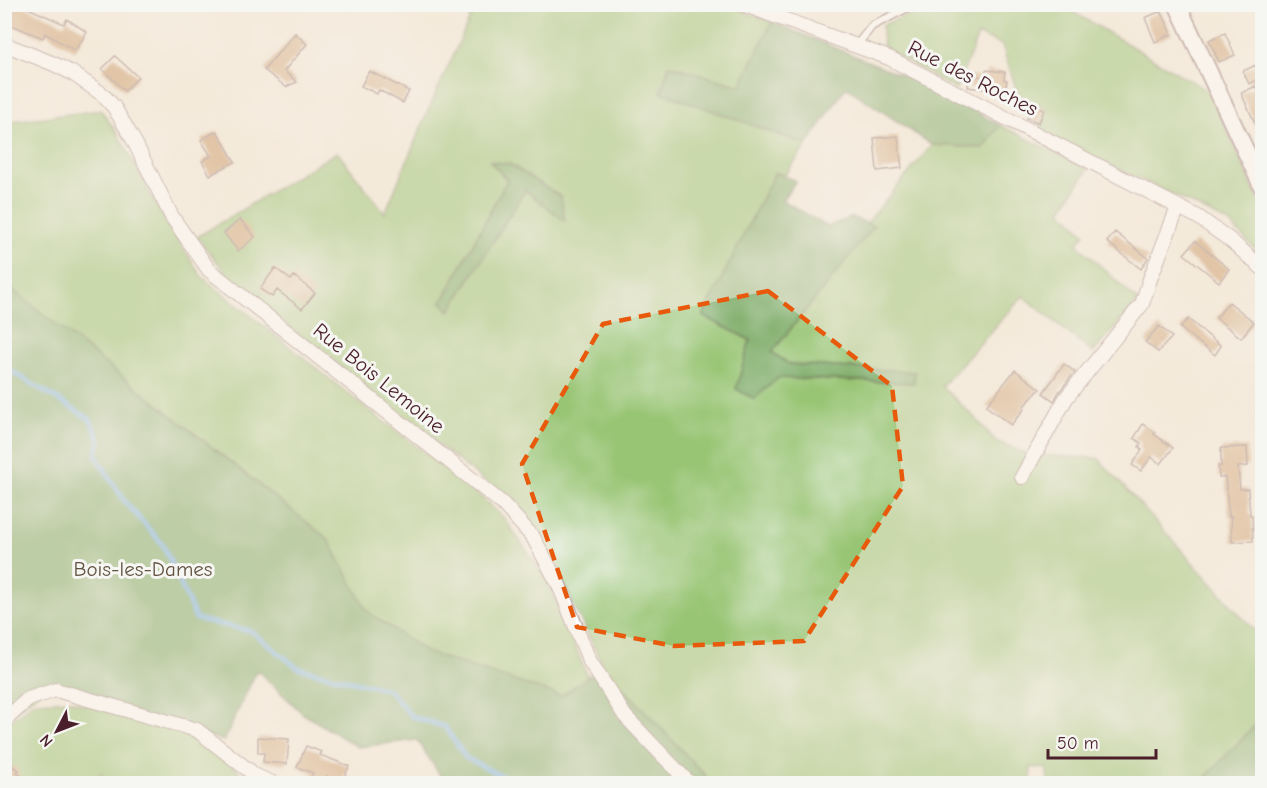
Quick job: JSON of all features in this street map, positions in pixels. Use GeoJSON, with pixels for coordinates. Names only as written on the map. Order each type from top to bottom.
{"type":"FeatureCollection","features":[{"type":"Feature","properties":{"kind":"street","name":"Rue des Roches"},"geometry":{"type":"LineString","coordinates":[[742,4],[889,58],[1178,207],[1215,229],[1263,268]]}},
{"type":"Feature","properties":{"kind":"street"},"geometry":{"type":"LineString","coordinates":[[1177,4],[1263,186]]}},
{"type":"Feature","properties":{"kind":"street","name":"Rue Bois Lemoine"},"geometry":{"type":"LineString","coordinates":[[4,44],[72,73],[102,94],[114,107],[134,141],[172,217],[209,270],[503,504],[534,537],[559,585],[589,660],[601,679],[625,716],[690,783]]}},
{"type":"Feature","properties":{"kind":"street"},"geometry":{"type":"LineString","coordinates":[[1022,477],[1066,398],[1142,304],[1178,207]]}},
{"type":"Feature","properties":{"kind":"street"},"geometry":{"type":"LineString","coordinates":[[4,721],[28,699],[56,690],[197,730],[256,776],[274,783]]}},
{"type":"Feature","properties":{"kind":"lane"},"geometry":{"type":"LineString","coordinates":[[856,46],[872,26],[909,7],[910,4]]}},
{"type":"Feature","properties":{"kind":"highlighted area"},"geometry":{"type":"Polygon","coordinates":[[[768,291],[892,386],[903,486],[804,641],[674,646],[577,627],[522,464],[603,324],[768,291]]]}},
{"type":"Feature","properties":{"kind":"green space"},"geometry":{"type":"Polygon","coordinates":[[[476,5],[727,5],[772,22],[740,86],[669,65],[662,92],[807,145],[784,176],[775,172],[704,316],[750,340],[778,378],[914,383],[915,372],[789,364],[772,352],[873,226],[867,223],[932,145],[983,148],[1000,125],[1088,169],[1061,210],[1085,234],[1077,244],[1138,301],[1093,353],[1023,296],[942,386],[996,441],[1029,455],[1098,458],[1262,639],[1262,718],[1200,783],[1048,783],[1047,769],[1031,767],[1031,783],[712,783],[603,666],[540,535],[513,504],[236,285],[197,237],[337,152],[385,213],[476,5]],[[491,162],[507,180],[442,302],[450,311],[525,190],[564,220],[491,162]]]}},
{"type":"Feature","properties":{"kind":"green space"},"geometry":{"type":"Polygon","coordinates":[[[933,5],[1061,5],[1210,92],[1262,208],[1262,256],[1229,223],[1037,131],[1047,110],[1018,95],[1002,45],[978,35],[956,90],[883,47],[882,25],[933,5]]]}},
{"type":"Feature","properties":{"kind":"green space"},"geometry":{"type":"Polygon","coordinates":[[[772,22],[929,86],[1000,125],[984,148],[932,145],[846,87],[807,145],[661,92],[669,65],[740,86],[772,22]]]}},
{"type":"Feature","properties":{"kind":"green space"},"geometry":{"type":"Polygon","coordinates":[[[101,110],[118,134],[159,210],[201,276],[366,408],[470,487],[504,518],[546,579],[588,677],[561,696],[426,652],[367,611],[328,539],[5,284],[4,122],[101,110]]]}},
{"type":"Feature","properties":{"kind":"green space"},"geometry":{"type":"Polygon","coordinates":[[[490,161],[510,164],[561,197],[565,221],[525,190],[450,311],[442,302],[507,180],[490,161]]]}},
{"type":"Feature","properties":{"kind":"green space"},"geometry":{"type":"Polygon","coordinates":[[[775,172],[796,181],[782,200],[828,227],[852,217],[874,226],[772,352],[789,364],[915,372],[914,383],[778,378],[754,399],[736,389],[750,340],[703,316],[775,172]]]}},
{"type":"Feature","properties":{"kind":"green space","name":"Bois-les-Dames"},"geometry":{"type":"Polygon","coordinates":[[[5,284],[328,539],[367,611],[426,652],[561,696],[603,666],[712,783],[454,783],[444,781],[417,740],[358,747],[303,714],[257,670],[224,741],[50,684],[5,718],[5,284]]]}},
{"type":"Feature","properties":{"kind":"green space"},"geometry":{"type":"Polygon","coordinates":[[[69,700],[200,738],[252,783],[107,783],[101,773],[88,783],[5,783],[4,727],[33,702],[69,700]]]}},
{"type":"Feature","properties":{"kind":"green space"},"geometry":{"type":"Polygon","coordinates":[[[1262,718],[1262,767],[1259,771],[1262,774],[1262,783],[1200,783],[1262,718]]]}},
{"type":"Feature","properties":{"kind":"building"},"geometry":{"type":"Polygon","coordinates":[[[4,4],[19,4],[64,24],[67,19],[87,32],[75,51],[45,33],[43,38],[4,22],[4,4]]]}},
{"type":"Feature","properties":{"kind":"building"},"geometry":{"type":"Polygon","coordinates":[[[1161,11],[1172,34],[1155,42],[1145,18],[1161,11]]]}},
{"type":"Feature","properties":{"kind":"building"},"geometry":{"type":"Polygon","coordinates":[[[295,33],[307,44],[284,71],[297,82],[286,87],[264,70],[295,33]]]}},
{"type":"Feature","properties":{"kind":"building"},"geometry":{"type":"Polygon","coordinates":[[[1225,33],[1235,55],[1219,62],[1209,40],[1225,33]]]}},
{"type":"Feature","properties":{"kind":"building"},"geometry":{"type":"Polygon","coordinates":[[[115,56],[138,77],[125,91],[102,69],[115,56]]]}},
{"type":"Feature","properties":{"kind":"building"},"geometry":{"type":"Polygon","coordinates":[[[1256,65],[1262,78],[1249,84],[1243,71],[1256,65]]]}},
{"type":"Feature","properties":{"kind":"building"},"geometry":{"type":"Polygon","coordinates":[[[986,70],[1005,72],[1004,80],[1007,80],[1005,92],[968,87],[969,75],[985,77],[986,70]]]}},
{"type":"Feature","properties":{"kind":"building"},"geometry":{"type":"Polygon","coordinates":[[[369,71],[409,91],[403,103],[379,90],[377,94],[361,86],[369,71]]]}},
{"type":"Feature","properties":{"kind":"building"},"geometry":{"type":"Polygon","coordinates":[[[1256,86],[1263,99],[1263,140],[1241,93],[1256,86]]]}},
{"type":"Feature","properties":{"kind":"building"},"geometry":{"type":"Polygon","coordinates":[[[1032,105],[1044,110],[1039,123],[1027,118],[1032,105]]]}},
{"type":"Feature","properties":{"kind":"building"},"geometry":{"type":"Polygon","coordinates":[[[217,131],[235,162],[210,175],[202,161],[211,156],[201,140],[217,131]]]}},
{"type":"Feature","properties":{"kind":"building"},"geometry":{"type":"Polygon","coordinates":[[[898,136],[902,168],[877,171],[874,138],[898,136]]]}},
{"type":"Feature","properties":{"kind":"building"},"geometry":{"type":"Polygon","coordinates":[[[240,219],[255,237],[238,251],[224,233],[240,219]]]}},
{"type":"Feature","properties":{"kind":"building"},"geometry":{"type":"Polygon","coordinates":[[[1115,232],[1148,258],[1141,269],[1107,242],[1115,232]]]}},
{"type":"Feature","properties":{"kind":"building"},"geometry":{"type":"Polygon","coordinates":[[[1195,241],[1229,269],[1219,282],[1184,254],[1195,241]]]}},
{"type":"Feature","properties":{"kind":"building"},"geometry":{"type":"Polygon","coordinates":[[[275,268],[291,280],[294,276],[315,293],[302,309],[277,290],[272,297],[260,289],[275,268]]]}},
{"type":"Feature","properties":{"kind":"building"},"geometry":{"type":"Polygon","coordinates":[[[1229,302],[1254,322],[1241,338],[1216,318],[1229,302]]]}},
{"type":"Feature","properties":{"kind":"building"},"geometry":{"type":"Polygon","coordinates":[[[1188,319],[1221,346],[1215,355],[1180,328],[1188,319]]]}},
{"type":"Feature","properties":{"kind":"building"},"geometry":{"type":"Polygon","coordinates":[[[1159,326],[1172,337],[1158,352],[1145,342],[1159,326]]]}},
{"type":"Feature","properties":{"kind":"building"},"geometry":{"type":"Polygon","coordinates":[[[1064,364],[1075,372],[1054,401],[1043,393],[1064,364]]]}},
{"type":"Feature","properties":{"kind":"building"},"geometry":{"type":"Polygon","coordinates":[[[1015,370],[1040,389],[1023,407],[1025,408],[1011,425],[986,406],[1015,370]]]}},
{"type":"Feature","properties":{"kind":"building"},"geometry":{"type":"Polygon","coordinates":[[[1143,424],[1173,448],[1161,464],[1151,457],[1141,471],[1132,465],[1142,450],[1139,447],[1141,443],[1134,438],[1143,424]]]}},
{"type":"Feature","properties":{"kind":"building"},"geometry":{"type":"Polygon","coordinates":[[[1247,447],[1248,466],[1238,467],[1240,489],[1248,489],[1253,541],[1232,542],[1225,477],[1219,477],[1218,466],[1221,466],[1221,448],[1247,447]]]}},
{"type":"Feature","properties":{"kind":"building"},"geometry":{"type":"Polygon","coordinates":[[[258,737],[289,739],[287,764],[263,762],[264,753],[258,753],[258,737]]]}},
{"type":"Feature","properties":{"kind":"building"},"geometry":{"type":"Polygon","coordinates":[[[306,746],[322,752],[320,755],[349,766],[342,783],[327,776],[324,783],[309,783],[313,773],[297,767],[306,746]]]}},
{"type":"Feature","properties":{"kind":"building"},"geometry":{"type":"Polygon","coordinates":[[[4,761],[19,770],[17,773],[32,783],[4,783],[4,761]]]}},
{"type":"Feature","properties":{"kind":"waterway"},"geometry":{"type":"LineString","coordinates":[[4,367],[90,419],[99,439],[96,456],[125,502],[163,545],[196,619],[251,631],[298,668],[389,690],[411,716],[445,727],[466,758],[500,775],[525,784]]}}]}
